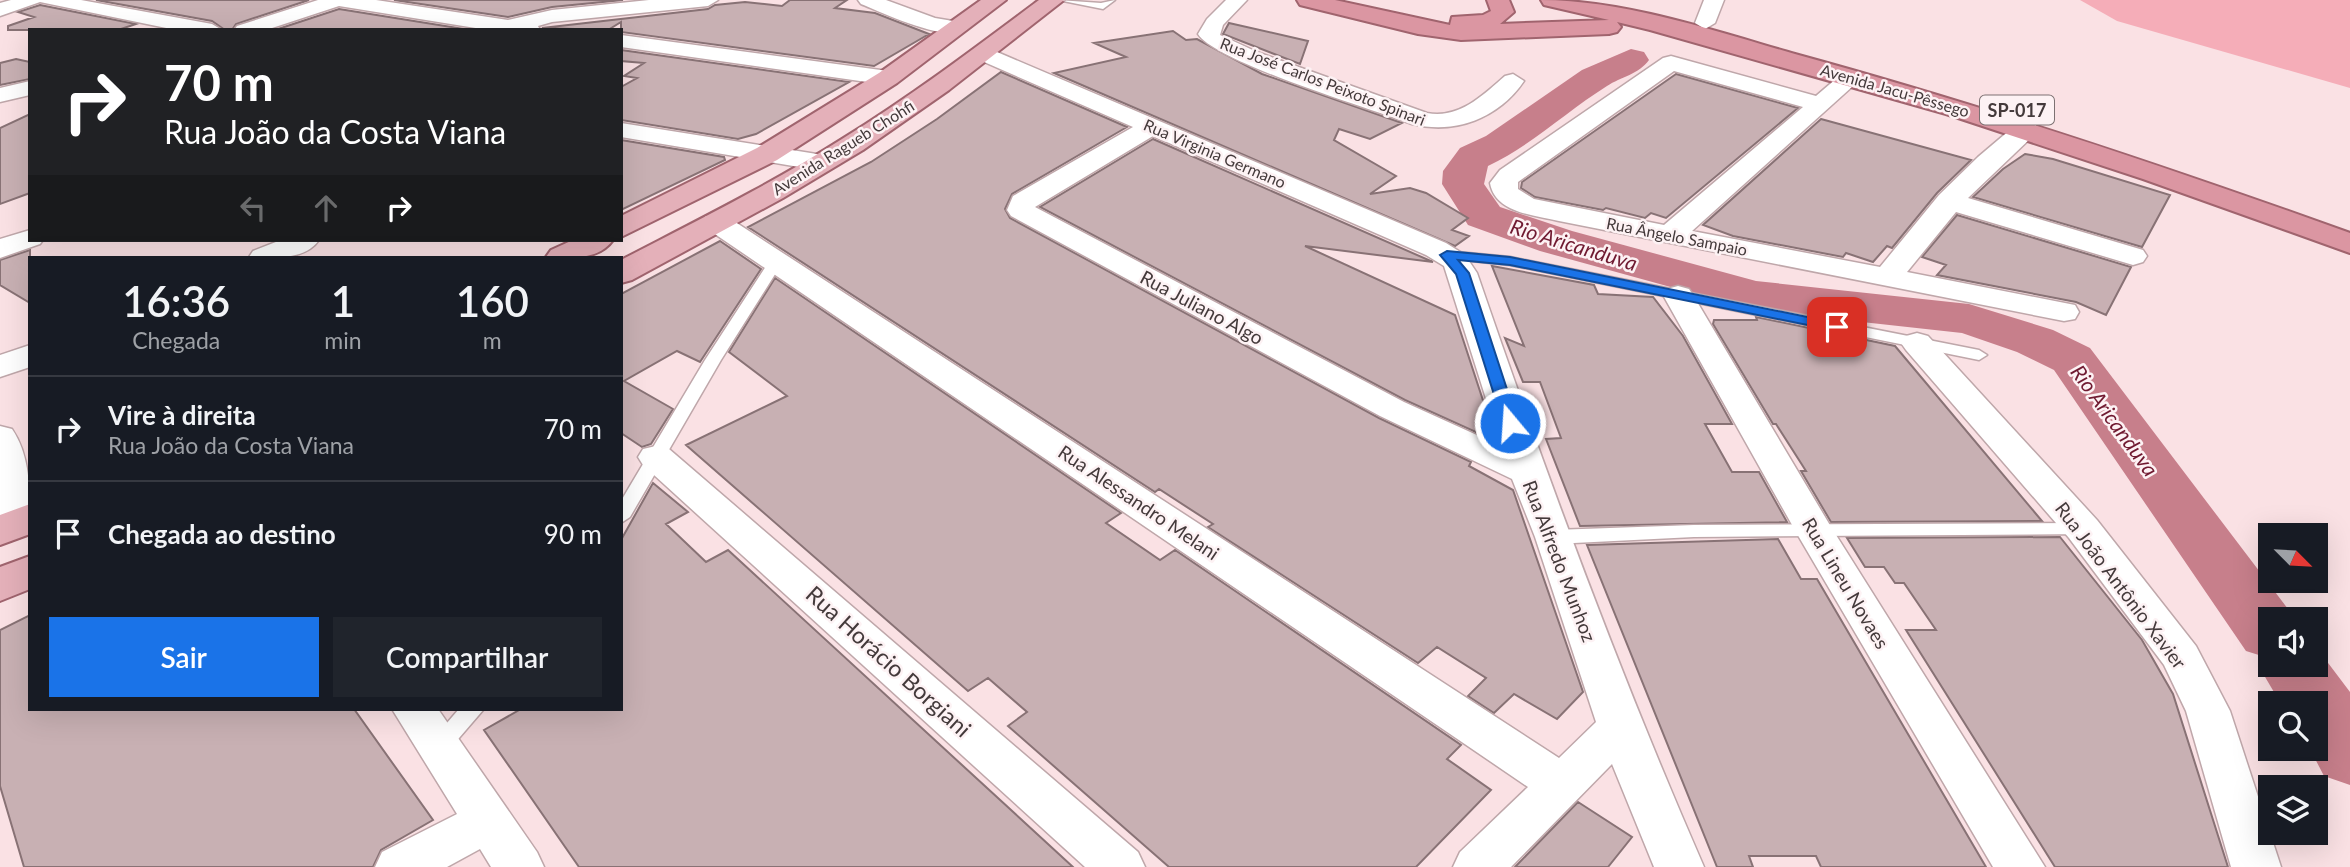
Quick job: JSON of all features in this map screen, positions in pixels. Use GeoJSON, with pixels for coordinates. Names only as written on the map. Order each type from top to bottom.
{"type":"FeatureCollection","features":[{"type":"Feature","properties":{"kind":"highway"},"geometry":{"type":"LineString","coordinates":[[1307,0],[1403,21],[1418,27],[1461,33],[1696,18]]}},
{"type":"Feature","properties":{"kind":"highway"},"geometry":{"type":"LineString","coordinates":[[1403,21],[1424,18],[1485,22],[1503,12],[1498,0]]}},
{"type":"Feature","properties":{"kind":"highway","name":"Avenida Jacu-Pêssego"},"geometry":{"type":"LineString","coordinates":[[1552,0],[1696,18],[1852,76],[2026,129],[2350,244]]}},
{"type":"Feature","properties":{"kind":"highway","name":"Avenida Jacu-Pêssego"},"geometry":{"type":"LineString","coordinates":[[1604,0],[1696,18],[1875,68],[2095,133],[2350,218]]}},
{"type":"Feature","properties":{"kind":"highway"},"geometry":{"type":"LineString","coordinates":[[1642,0],[1696,18]]}},
{"type":"Feature","properties":{"kind":"main road","name":"Avenida Ragueb Chohfi"},"geometry":{"type":"LineString","coordinates":[[623,227],[767,154],[888,78],[995,0]]}},
{"type":"Feature","properties":{"kind":"main road","name":"Avenida Ragueb Chohfi"},"geometry":{"type":"LineString","coordinates":[[623,271],[823,163],[897,115],[1053,0]]}},
{"type":"Feature","properties":{"kind":"main road"},"geometry":{"type":"LineString","coordinates":[[888,78],[909,85],[899,101],[897,115]]}},
{"type":"Feature","properties":{"kind":"main road"},"geometry":{"type":"LineString","coordinates":[[564,256],[593,242]]}},
{"type":"Feature","properties":{"kind":"main road"},"geometry":{"type":"LineString","coordinates":[[0,585],[28,572]]}},
{"type":"Feature","properties":{"kind":"street"},"geometry":{"type":"LineString","coordinates":[[0,10],[31,0]]}},
{"type":"Feature","properties":{"kind":"street"},"geometry":{"type":"LineString","coordinates":[[48,0],[201,28]]}},
{"type":"Feature","properties":{"kind":"street"},"geometry":{"type":"LineString","coordinates":[[250,28],[338,0],[515,28]]}},
{"type":"Feature","properties":{"kind":"street"},"geometry":{"type":"LineString","coordinates":[[507,27],[552,16],[708,0]]}},
{"type":"Feature","properties":{"kind":"street"},"geometry":{"type":"LineString","coordinates":[[651,45],[725,0]]}},
{"type":"Feature","properties":{"kind":"street"},"geometry":{"type":"LineString","coordinates":[[868,0],[931,24],[958,27]]}},
{"type":"Feature","properties":{"kind":"street","name":"Rua José Carlos Peixoto Spinari"},"geometry":{"type":"LineString","coordinates":[[1237,0],[1214,23],[1209,34],[1212,39],[1249,57],[1421,120],[1443,124],[1458,122],[1486,105],[1513,81]]}},
{"type":"Feature","properties":{"kind":"street"},"geometry":{"type":"LineString","coordinates":[[623,41],[888,78]]}},
{"type":"Feature","properties":{"kind":"street","name":"Rua Virginia Germano"},"geometry":{"type":"LineString","coordinates":[[983,53],[1447,255]]}},
{"type":"Feature","properties":{"kind":"street","name":"Rua Ângelo Sampaio"},"geometry":{"type":"LineString","coordinates":[[1820,104],[1671,63],[1509,176],[1503,183],[1505,193],[1525,205],[2064,312]]}},
{"type":"Feature","properties":{"kind":"street"},"geometry":{"type":"LineString","coordinates":[[1670,235],[1852,76]]}},
{"type":"Feature","properties":{"kind":"street","name":"Rua Juliano Algo"},"geometry":{"type":"LineString","coordinates":[[1152,126],[1023,202],[1020,205],[1021,210],[1392,409],[1527,472]]}},
{"type":"Feature","properties":{"kind":"street"},"geometry":{"type":"LineString","coordinates":[[1887,278],[1949,201],[1994,154],[2026,129]]}},
{"type":"Feature","properties":{"kind":"street"},"geometry":{"type":"LineString","coordinates":[[623,130],[823,163]]}},
{"type":"Feature","properties":{"kind":"street"},"geometry":{"type":"LineString","coordinates":[[1949,201],[2133,256]]}},
{"type":"Feature","properties":{"kind":"street","name":"Rua Alessandro Melani"},"geometry":{"type":"LineString","coordinates":[[716,222],[1561,783]]}},
{"type":"Feature","properties":{"kind":"street"},"geometry":{"type":"LineString","coordinates":[[0,249],[28,238]]}},
{"type":"Feature","properties":{"kind":"street"},"geometry":{"type":"LineString","coordinates":[[265,256],[299,242]]}},
{"type":"Feature","properties":{"kind":"street","name":"Rua Alfredo Munhoz"},"geometry":{"type":"LineString","coordinates":[[1447,255],[1462,273],[1527,472],[1554,537],[1620,727],[1679,867]]}},
{"type":"Feature","properties":{"kind":"street","name":"Rua Lineu Novaes"},"geometry":{"type":"LineString","coordinates":[[1678,295],[1815,532],[2020,867]]}},
{"type":"Feature","properties":{"kind":"street","name":"Rua João Antônio Xavier"},"geometry":{"type":"LineString","coordinates":[[1917,343],[2083,529],[2181,657],[2208,711],[2256,867]]}},
{"type":"Feature","properties":{"kind":"street"},"geometry":{"type":"LineString","coordinates":[[0,368],[28,356]]}},
{"type":"Feature","properties":{"kind":"street"},"geometry":{"type":"LineString","coordinates":[[0,437],[16,524]]}},
{"type":"Feature","properties":{"kind":"street","name":"Rua Horácio Borgiani"},"geometry":{"type":"LineString","coordinates":[[656,457],[1120,867]]}},
{"type":"Feature","properties":{"kind":"street"},"geometry":{"type":"LineString","coordinates":[[426,727],[519,867]]}},
{"type":"Feature","properties":{"kind":"street"},"geometry":{"type":"LineString","coordinates":[[1478,867],[1620,727]]}},
{"type":"Feature","properties":{"kind":"street"},"geometry":{"type":"LineString","coordinates":[[400,867],[489,821]]}},
{"type":"Feature","properties":{"kind":"lane"},"geometry":{"type":"LineString","coordinates":[[1063,0],[1103,6],[1110,0]]}},
{"type":"Feature","properties":{"kind":"lane"},"geometry":{"type":"LineString","coordinates":[[1447,255],[1510,261],[1979,355]]}},
{"type":"Feature","properties":{"kind":"lane"},"geometry":{"type":"LineString","coordinates":[[623,514],[727,337],[777,260]]}},
{"type":"Feature","properties":{"kind":"lane"},"geometry":{"type":"LineString","coordinates":[[1554,537],[1694,531],[2083,529]]}},
{"type":"Feature","properties":{"kind":"lane"},"geometry":{"type":"LineString","coordinates":[[426,727],[468,711]]}},
{"type":"Feature","properties":{"kind":"shaded area"},"geometry":{"type":"Polygon","coordinates":[[[2080,0],[2350,0],[2350,88],[2117,21],[2080,0]]]}},
{"type":"Feature","properties":{"kind":"building"},"geometry":{"type":"Polygon","coordinates":[[[96,0],[309,0],[236,24],[233,28],[222,28],[212,21],[96,0]]]}},
{"type":"Feature","properties":{"kind":"building"},"geometry":{"type":"Polygon","coordinates":[[[394,0],[623,0],[552,7],[508,17],[394,0]]]}},
{"type":"Feature","properties":{"kind":"building"},"geometry":{"type":"Polygon","coordinates":[[[790,0],[847,0],[835,8],[875,13],[929,34],[874,66],[623,32],[621,22],[611,28],[542,28],[708,9],[715,5],[745,2],[782,6],[790,0]]]}},
{"type":"Feature","properties":{"kind":"building"},"geometry":{"type":"Polygon","coordinates":[[[40,5],[136,24],[124,28],[8,30],[8,26],[34,17],[18,12],[40,5]]]}},
{"type":"Feature","properties":{"kind":"building"},"geometry":{"type":"Polygon","coordinates":[[[339,9],[458,28],[281,28],[339,9]]]}},
{"type":"Feature","properties":{"kind":"building"},"geometry":{"type":"Polygon","coordinates":[[[1229,23],[1308,41],[1300,64],[1223,34],[1229,23]]]}},
{"type":"Feature","properties":{"kind":"building"},"geometry":{"type":"Polygon","coordinates":[[[1173,31],[1186,40],[1197,39],[1262,74],[1402,123],[1370,139],[1339,129],[1334,140],[1396,176],[1370,194],[1410,188],[1426,193],[1468,218],[1452,230],[1469,236],[1455,246],[1054,73],[1126,57],[1094,43],[1173,31]]]}},
{"type":"Feature","properties":{"kind":"building"},"geometry":{"type":"Polygon","coordinates":[[[623,50],[849,82],[756,134],[738,139],[623,120],[623,86],[637,78],[624,76],[644,63],[623,61],[623,50]]]}},
{"type":"Feature","properties":{"kind":"building"},"geometry":{"type":"Polygon","coordinates":[[[16,59],[28,62],[28,79],[0,85],[0,63],[16,59]]]}},
{"type":"Feature","properties":{"kind":"building"},"geometry":{"type":"Polygon","coordinates":[[[1001,72],[1127,127],[1012,194],[1005,209],[1010,218],[1379,418],[1471,462],[1469,466],[1513,490],[1583,692],[1557,719],[1514,694],[1494,713],[1468,696],[1486,678],[1437,647],[1418,663],[1208,527],[1213,524],[1159,489],[1155,492],[748,227],[871,162],[937,119],[1001,72]]]}},
{"type":"Feature","properties":{"kind":"building"},"geometry":{"type":"Polygon","coordinates":[[[1676,74],[1798,108],[1666,218],[1651,213],[1645,218],[1606,208],[1603,210],[1535,197],[1521,188],[1522,182],[1676,74]]]}},
{"type":"Feature","properties":{"kind":"building"},"geometry":{"type":"Polygon","coordinates":[[[28,115],[28,194],[0,204],[0,128],[28,115]]]}},
{"type":"Feature","properties":{"kind":"building"},"geometry":{"type":"Polygon","coordinates":[[[1821,119],[1971,160],[1937,193],[1892,248],[1887,246],[1873,262],[1846,253],[1843,257],[1733,236],[1703,225],[1821,119]]]}},
{"type":"Feature","properties":{"kind":"building"},"geometry":{"type":"Polygon","coordinates":[[[1153,139],[1433,262],[1305,246],[1455,315],[1493,431],[1489,438],[1405,400],[1040,207],[1153,139]]]}},
{"type":"Feature","properties":{"kind":"building"},"geometry":{"type":"Polygon","coordinates":[[[623,140],[724,157],[725,160],[623,209],[623,140]]]}},
{"type":"Feature","properties":{"kind":"building"},"geometry":{"type":"Polygon","coordinates":[[[2025,154],[2053,159],[2170,195],[2142,247],[1973,197],[2003,169],[2025,154]]]}},
{"type":"Feature","properties":{"kind":"building"},"geometry":{"type":"Polygon","coordinates":[[[1957,215],[2131,267],[2106,315],[2076,302],[1937,275],[1946,265],[1922,257],[1957,215]]]}},
{"type":"Feature","properties":{"kind":"building"},"geometry":{"type":"Polygon","coordinates":[[[720,241],[761,269],[700,362],[677,351],[624,381],[673,409],[651,444],[642,447],[623,434],[623,293],[720,241]]]}},
{"type":"Feature","properties":{"kind":"building"},"geometry":{"type":"Polygon","coordinates":[[[30,250],[28,302],[0,285],[0,260],[30,250]]]}},
{"type":"Feature","properties":{"kind":"building"},"geometry":{"type":"Polygon","coordinates":[[[1492,266],[1594,285],[1598,294],[1653,297],[1683,336],[1732,424],[1705,424],[1732,472],[1759,472],[1787,522],[1580,526],[1546,439],[1561,438],[1540,382],[1523,382],[1505,338],[1524,346],[1492,266]]]}},
{"type":"Feature","properties":{"kind":"building"},"geometry":{"type":"Polygon","coordinates":[[[775,278],[1121,513],[1106,523],[1160,560],[1175,550],[1461,745],[1447,759],[1491,790],[1416,867],[1169,867],[1008,726],[1027,712],[988,678],[968,691],[686,445],[787,396],[729,352],[775,278]]]}},
{"type":"Feature","properties":{"kind":"building"},"geometry":{"type":"Polygon","coordinates":[[[1756,317],[1895,346],[2042,521],[1831,522],[1801,471],[1806,471],[1776,424],[1773,424],[1713,324],[1714,320],[1757,320],[1756,317]]]}},
{"type":"Feature","properties":{"kind":"building"},"geometry":{"type":"Polygon","coordinates":[[[653,483],[688,512],[666,524],[706,562],[728,550],[1073,867],[579,867],[484,730],[517,711],[623,711],[623,536],[653,483]]]}},
{"type":"Feature","properties":{"kind":"building"},"geometry":{"type":"Polygon","coordinates":[[[2060,537],[2142,640],[2173,694],[2228,867],[2055,867],[1906,630],[1936,630],[1904,583],[1895,583],[1884,567],[1865,567],[1847,538],[2060,537]]]}},
{"type":"Feature","properties":{"kind":"building"},"geometry":{"type":"Polygon","coordinates":[[[1778,539],[1801,579],[1817,579],[1986,867],[1821,867],[1816,856],[1749,856],[1753,867],[1717,867],[1587,545],[1778,539]]]}},
{"type":"Feature","properties":{"kind":"building"},"geometry":{"type":"Polygon","coordinates":[[[28,616],[28,711],[355,711],[433,820],[381,850],[373,867],[24,867],[0,786],[0,630],[28,616]]]}},
{"type":"Feature","properties":{"kind":"building"},"geometry":{"type":"Polygon","coordinates":[[[1578,802],[1632,837],[1608,867],[1515,867],[1578,802]]]}},
{"type":"Feature","properties":{"kind":"waterway","name":"Rio Aricanduva"},"geometry":{"type":"LineString","coordinates":[[1631,60],[1595,78],[1500,145],[1474,157],[1464,171],[1463,184],[1484,216],[1556,241],[1754,295],[1969,319],[2035,341],[2072,359],[2258,617]]}},
{"type":"Feature","properties":{"kind":"waterway","name":"Rio Aricanduva"},"geometry":{"type":"LineString","coordinates":[[2300,677],[2328,716],[2350,755]]}},
{"type":"Feature","properties":{"kind":"route"},"geometry":{"type":"LineString","coordinates":[[1510,423],[1462,273],[1455,261],[1447,255],[1510,261],[1837,327]]}}]}
